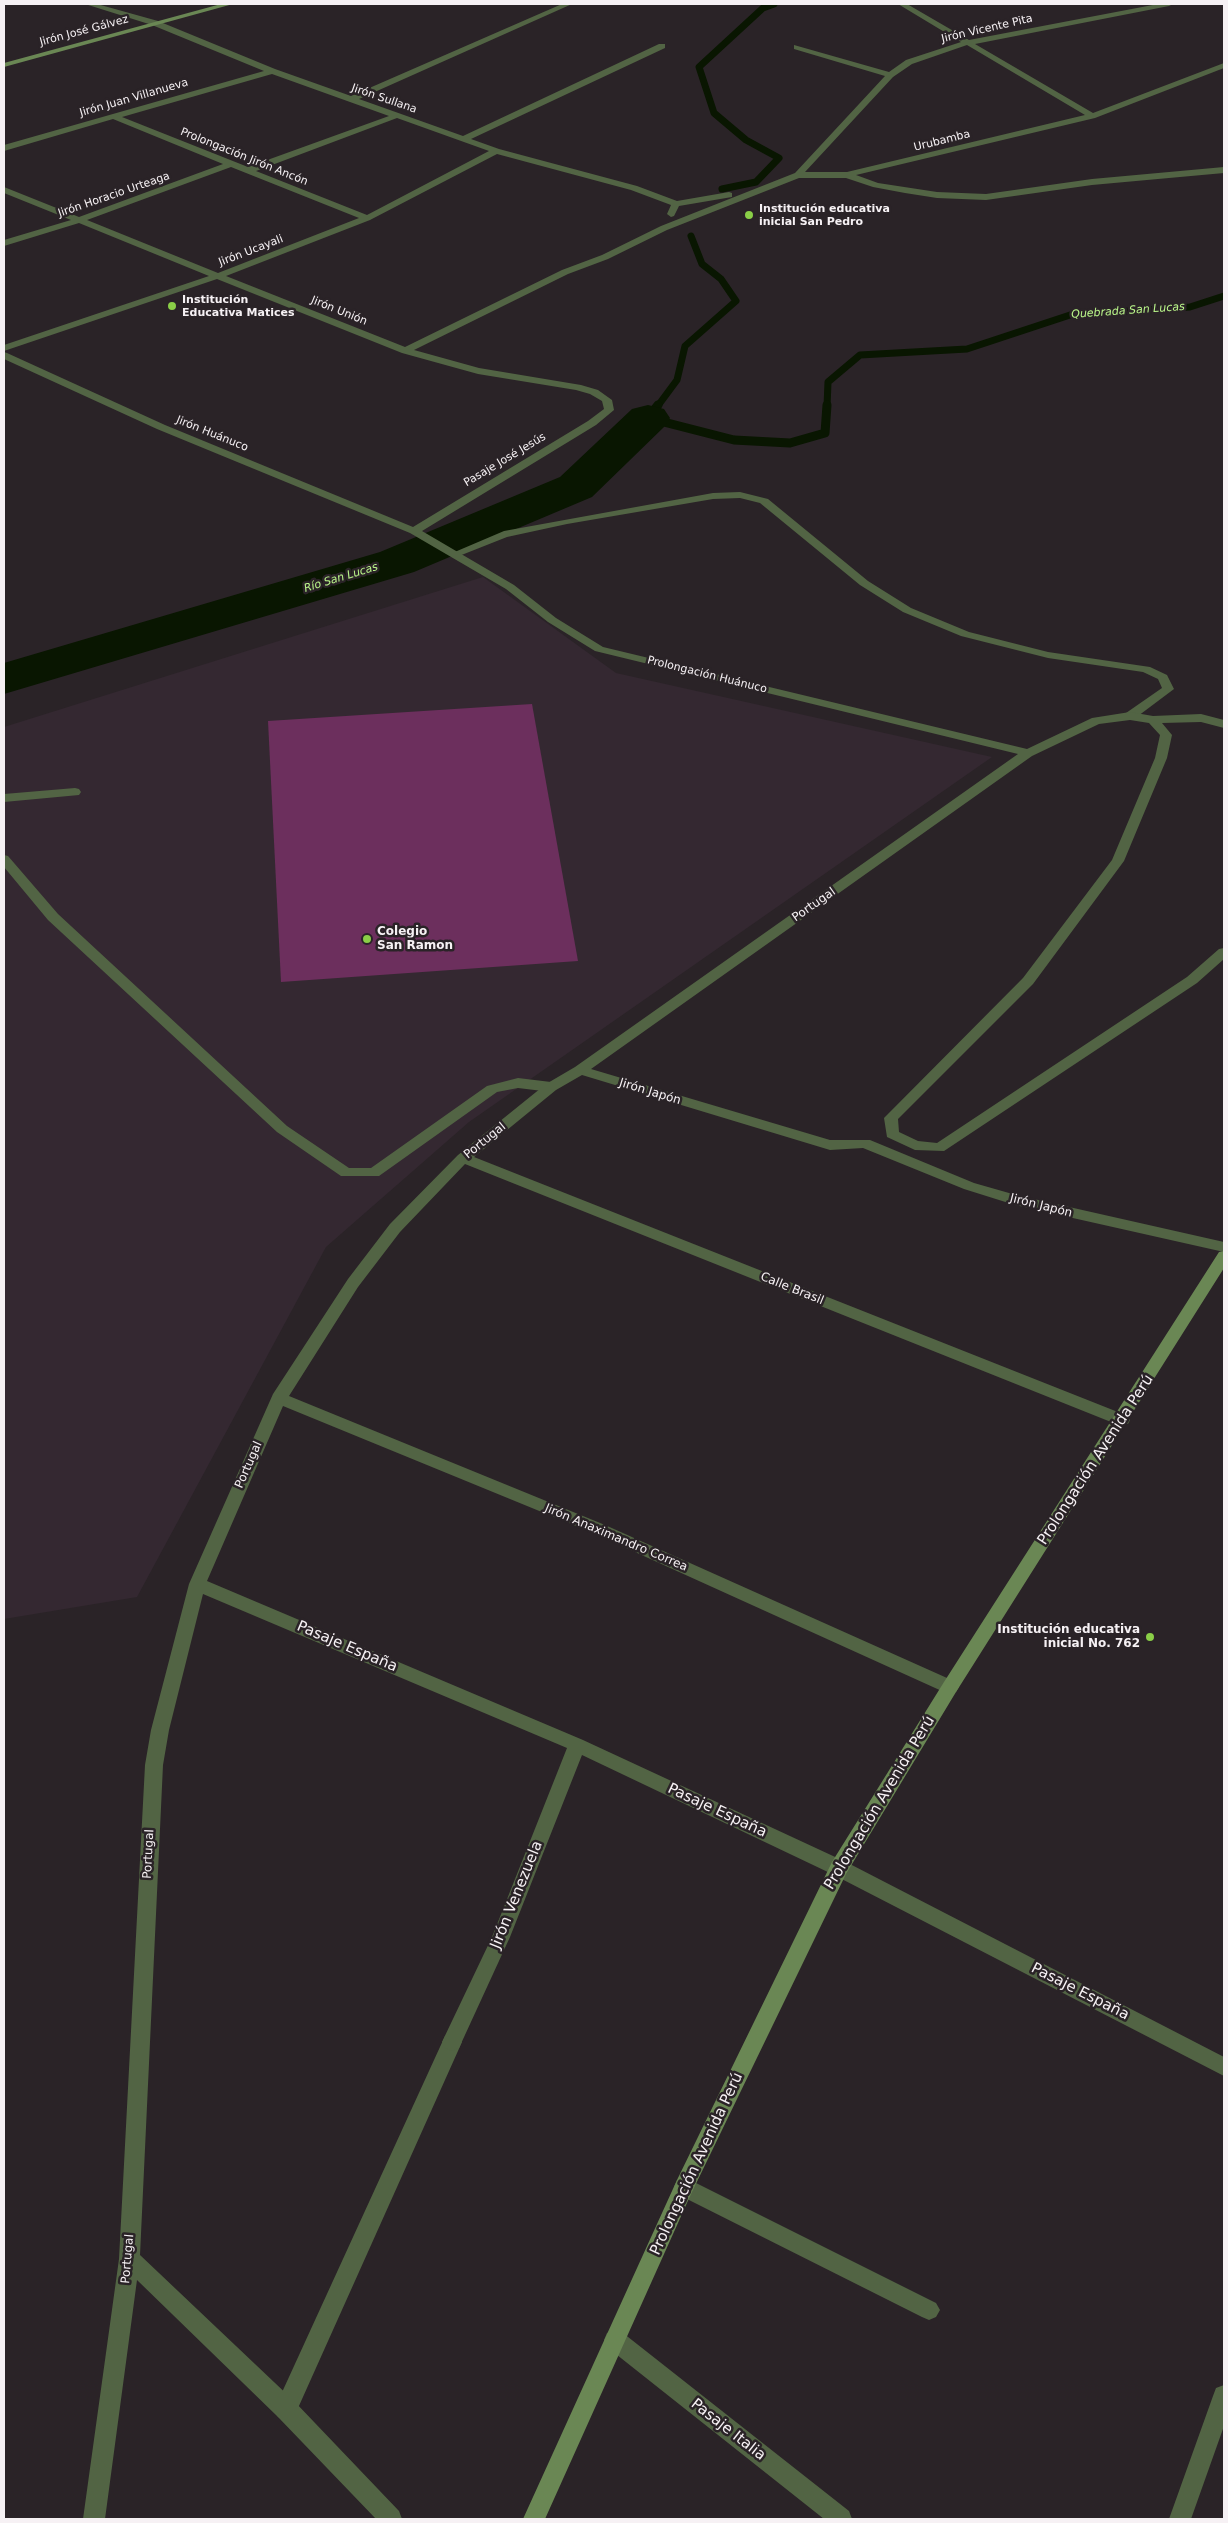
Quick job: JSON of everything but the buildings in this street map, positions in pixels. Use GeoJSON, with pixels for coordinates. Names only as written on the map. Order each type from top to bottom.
{"type":"FeatureCollection","features":[{"type":"Feature","properties":{"kind":"street","name":"Jirón Sullana"},"geometry":{"type":"LineString","coordinates":[[88,4],[156,23],[272,71],[396,116],[496,150],[634,188],[676,204]]}},
{"type":"Feature","properties":{"kind":"street","name":"Jirón José Gálvez"},"geometry":{"type":"LineString","coordinates":[[4,65],[229,4]]}},
{"type":"Feature","properties":{"kind":"street"},"geometry":{"type":"LineString","coordinates":[[350,100],[568,4]]}},
{"type":"Feature","properties":{"kind":"street"},"geometry":{"type":"LineString","coordinates":[[902,4],[1092,116]]}},
{"type":"Feature","properties":{"kind":"street","name":"Jirón Vicente Pita"},"geometry":{"type":"LineString","coordinates":[[798,175],[890,75],[909,62],[966,43],[1169,4]]}},
{"type":"Feature","properties":{"kind":"street"},"geometry":{"type":"LineString","coordinates":[[465,138],[662,46]]}},
{"type":"Feature","properties":{"kind":"street"},"geometry":{"type":"LineString","coordinates":[[797,47],[890,75]]}},
{"type":"Feature","properties":{"kind":"street","name":"Urubamba"},"geometry":{"type":"LineString","coordinates":[[405,351],[565,272],[605,257],[664,228],[798,175],[847,175],[1092,116],[1224,64]]}},
{"type":"Feature","properties":{"kind":"street","name":"Jirón Juan Villanueva"},"geometry":{"type":"LineString","coordinates":[[4,148],[272,71]]}},
{"type":"Feature","properties":{"kind":"street","name":"Prolongación Jirón Ancón"},"geometry":{"type":"LineString","coordinates":[[112,116],[367,218]]}},
{"type":"Feature","properties":{"kind":"street"},"geometry":{"type":"LineString","coordinates":[[247,171],[396,116]]}},
{"type":"Feature","properties":{"kind":"street","name":"Jirón Ucayali"},"geometry":{"type":"LineString","coordinates":[[4,348],[220,275],[367,218],[496,150]]}},
{"type":"Feature","properties":{"kind":"street","name":"Jirón Horacio Urteaga"},"geometry":{"type":"LineString","coordinates":[[4,242],[80,220],[230,164]]}},
{"type":"Feature","properties":{"kind":"street"},"geometry":{"type":"LineString","coordinates":[[847,175],[876,185],[905,190],[937,195],[986,197],[1092,182],[1224,170]]}},
{"type":"Feature","properties":{"kind":"street","name":"Jirón Unión"},"geometry":{"type":"LineString","coordinates":[[4,190],[220,275],[405,351],[478,371],[577,387],[594,392],[607,400],[609,410]]}},
{"type":"Feature","properties":{"kind":"street"},"geometry":{"type":"LineString","coordinates":[[664,228],[676,204],[756,191]]}},
{"type":"Feature","properties":{"kind":"street","name":"Jirón Huánuco"},"geometry":{"type":"LineString","coordinates":[[4,356],[161,427],[418,534]]}},
{"type":"Feature","properties":{"kind":"street","name":"Pasaje José Jesús"},"geometry":{"type":"LineString","coordinates":[[418,534],[609,410]]}},
{"type":"Feature","properties":{"kind":"street"},"geometry":{"type":"LineString","coordinates":[[450,552],[504,534],[567,520],[712,496],[740,495],[764,501],[864,583],[907,610],[965,634],[1048,655],[1146,669],[1163,678],[1168,689],[1130,716]]}},
{"type":"Feature","properties":{"kind":"street","name":"Prolongación Huánuco"},"geometry":{"type":"LineString","coordinates":[[418,534],[510,587],[552,620],[599,649],[1028,753]]}},
{"type":"Feature","properties":{"kind":"street"},"geometry":{"type":"LineString","coordinates":[[1130,716],[1153,720],[1201,718],[1224,724]]}},
{"type":"Feature","properties":{"kind":"street","name":"Portugal"},"geometry":{"type":"LineString","coordinates":[[94,2519],[129,2259],[154,1765],[160,1730],[197,1584],[279,1398],[359,1276],[395,1228],[463,1158],[551,1087],[580,1070],[1028,753],[1096,721],[1130,716]]}},
{"type":"Feature","properties":{"kind":"street"},"geometry":{"type":"LineString","coordinates":[[1153,720],[1166,735],[1161,758],[1118,861],[1028,981],[891,1118],[892,1134],[915,1145],[939,1148],[1192,980],[1224,952]]}},
{"type":"Feature","properties":{"kind":"street"},"geometry":{"type":"LineString","coordinates":[[4,798],[75,792]]}},
{"type":"Feature","properties":{"kind":"street"},"geometry":{"type":"LineString","coordinates":[[4,859],[53,917],[282,1129],[346,1173],[374,1173],[492,1089],[518,1083],[551,1087]]}},
{"type":"Feature","properties":{"kind":"street","name":"Jirón Japón"},"geometry":{"type":"LineString","coordinates":[[580,1070],[830,1145],[865,1143],[892,1134]]}},
{"type":"Feature","properties":{"kind":"street","name":"Jirón Japón"},"geometry":{"type":"LineString","coordinates":[[865,1143],[969,1186],[1016,1200],[1224,1247]]}},
{"type":"Feature","properties":{"kind":"street","name":"Calle Brasil"},"geometry":{"type":"LineString","coordinates":[[463,1158],[1122,1420]]}},
{"type":"Feature","properties":{"kind":"street","name":"Prolongación Avenida Perú"},"geometry":{"type":"LineString","coordinates":[[534,2519],[684,2188],[839,1868],[950,1687],[1122,1420],[1224,1256]]}},
{"type":"Feature","properties":{"kind":"street","name":"Jirón Anaximandro Correa"},"geometry":{"type":"LineString","coordinates":[[279,1398],[599,1529],[950,1687]]}},
{"type":"Feature","properties":{"kind":"street","name":"Pasaje España"},"geometry":{"type":"LineString","coordinates":[[197,1584],[577,1745],[839,1868],[1224,2067]]}},
{"type":"Feature","properties":{"kind":"street","name":"Jirón Venezuela"},"geometry":{"type":"LineString","coordinates":[[286,2409],[501,1937],[577,1745]]}},
{"type":"Feature","properties":{"kind":"street"},"geometry":{"type":"LineString","coordinates":[[684,2188],[929,2310]]}},
{"type":"Feature","properties":{"kind":"street"},"geometry":{"type":"LineString","coordinates":[[129,2259],[286,2409],[391,2519]]}},
{"type":"Feature","properties":{"kind":"street","name":"Pasaje Italia"},"geometry":{"type":"LineString","coordinates":[[615,2340],[841,2519]]}},
{"type":"Feature","properties":{"kind":"street"},"geometry":{"type":"LineString","coordinates":[[1180,2519],[1224,2396]]}},
{"type":"Feature","properties":{"kind":"shaded area","name":"Colegio San Ramon"},"geometry":{"type":"Polygon","coordinates":[[[483,577],[616,673],[992,757],[469,1122],[326,1247],[137,1597],[4,1619],[4,727],[483,577]]]}},
{"type":"Feature","properties":{"kind":"shaded area"},"geometry":{"type":"Polygon","coordinates":[[[532,704],[578,961],[281,982],[268,721],[532,704]]]}},
{"type":"Feature","properties":{"kind":"waterway"},"geometry":{"type":"LineString","coordinates":[[722,189],[756,182],[779,158],[746,140],[714,113],[699,67],[763,8],[774,4]]}},
{"type":"Feature","properties":{"kind":"waterway"},"geometry":{"type":"LineString","coordinates":[[657,407],[677,380],[685,346],[736,301],[721,279],[702,264],[691,236]]}},
{"type":"Feature","properties":{"kind":"waterway","name":"Quebrada San Lucas"},"geometry":{"type":"LineString","coordinates":[[827,407],[828,382],[860,355],[967,349],[1070,315],[1190,307],[1224,296]]}},
{"type":"Feature","properties":{"kind":"waterway","name":"Quebrada San Lucas"},"geometry":{"type":"LineString","coordinates":[[658,405],[648,418],[734,440],[790,443],[825,433],[827,405]]}},
{"type":"Feature","properties":{"kind":"waterway","name":"Río San Lucas"},"geometry":{"type":"LineString","coordinates":[[4,679],[397,562],[576,487],[648,418]]}},
{"type":"Feature","properties":{"kind":"place","name":"Institución educativa inicial San Pedro"},"geometry":{"type":"Point","coordinates":[749,215]}},
{"type":"Feature","properties":{"kind":"place","name":"Institución Educativa Matices"},"geometry":{"type":"Point","coordinates":[172,306]}},
{"type":"Feature","properties":{"kind":"place","name":"Colegio San Ramon"},"geometry":{"type":"Point","coordinates":[367,939]}},
{"type":"Feature","properties":{"kind":"place","name":"Institución educativa inicial No. 762"},"geometry":{"type":"Point","coordinates":[1150,1637]}}]}
